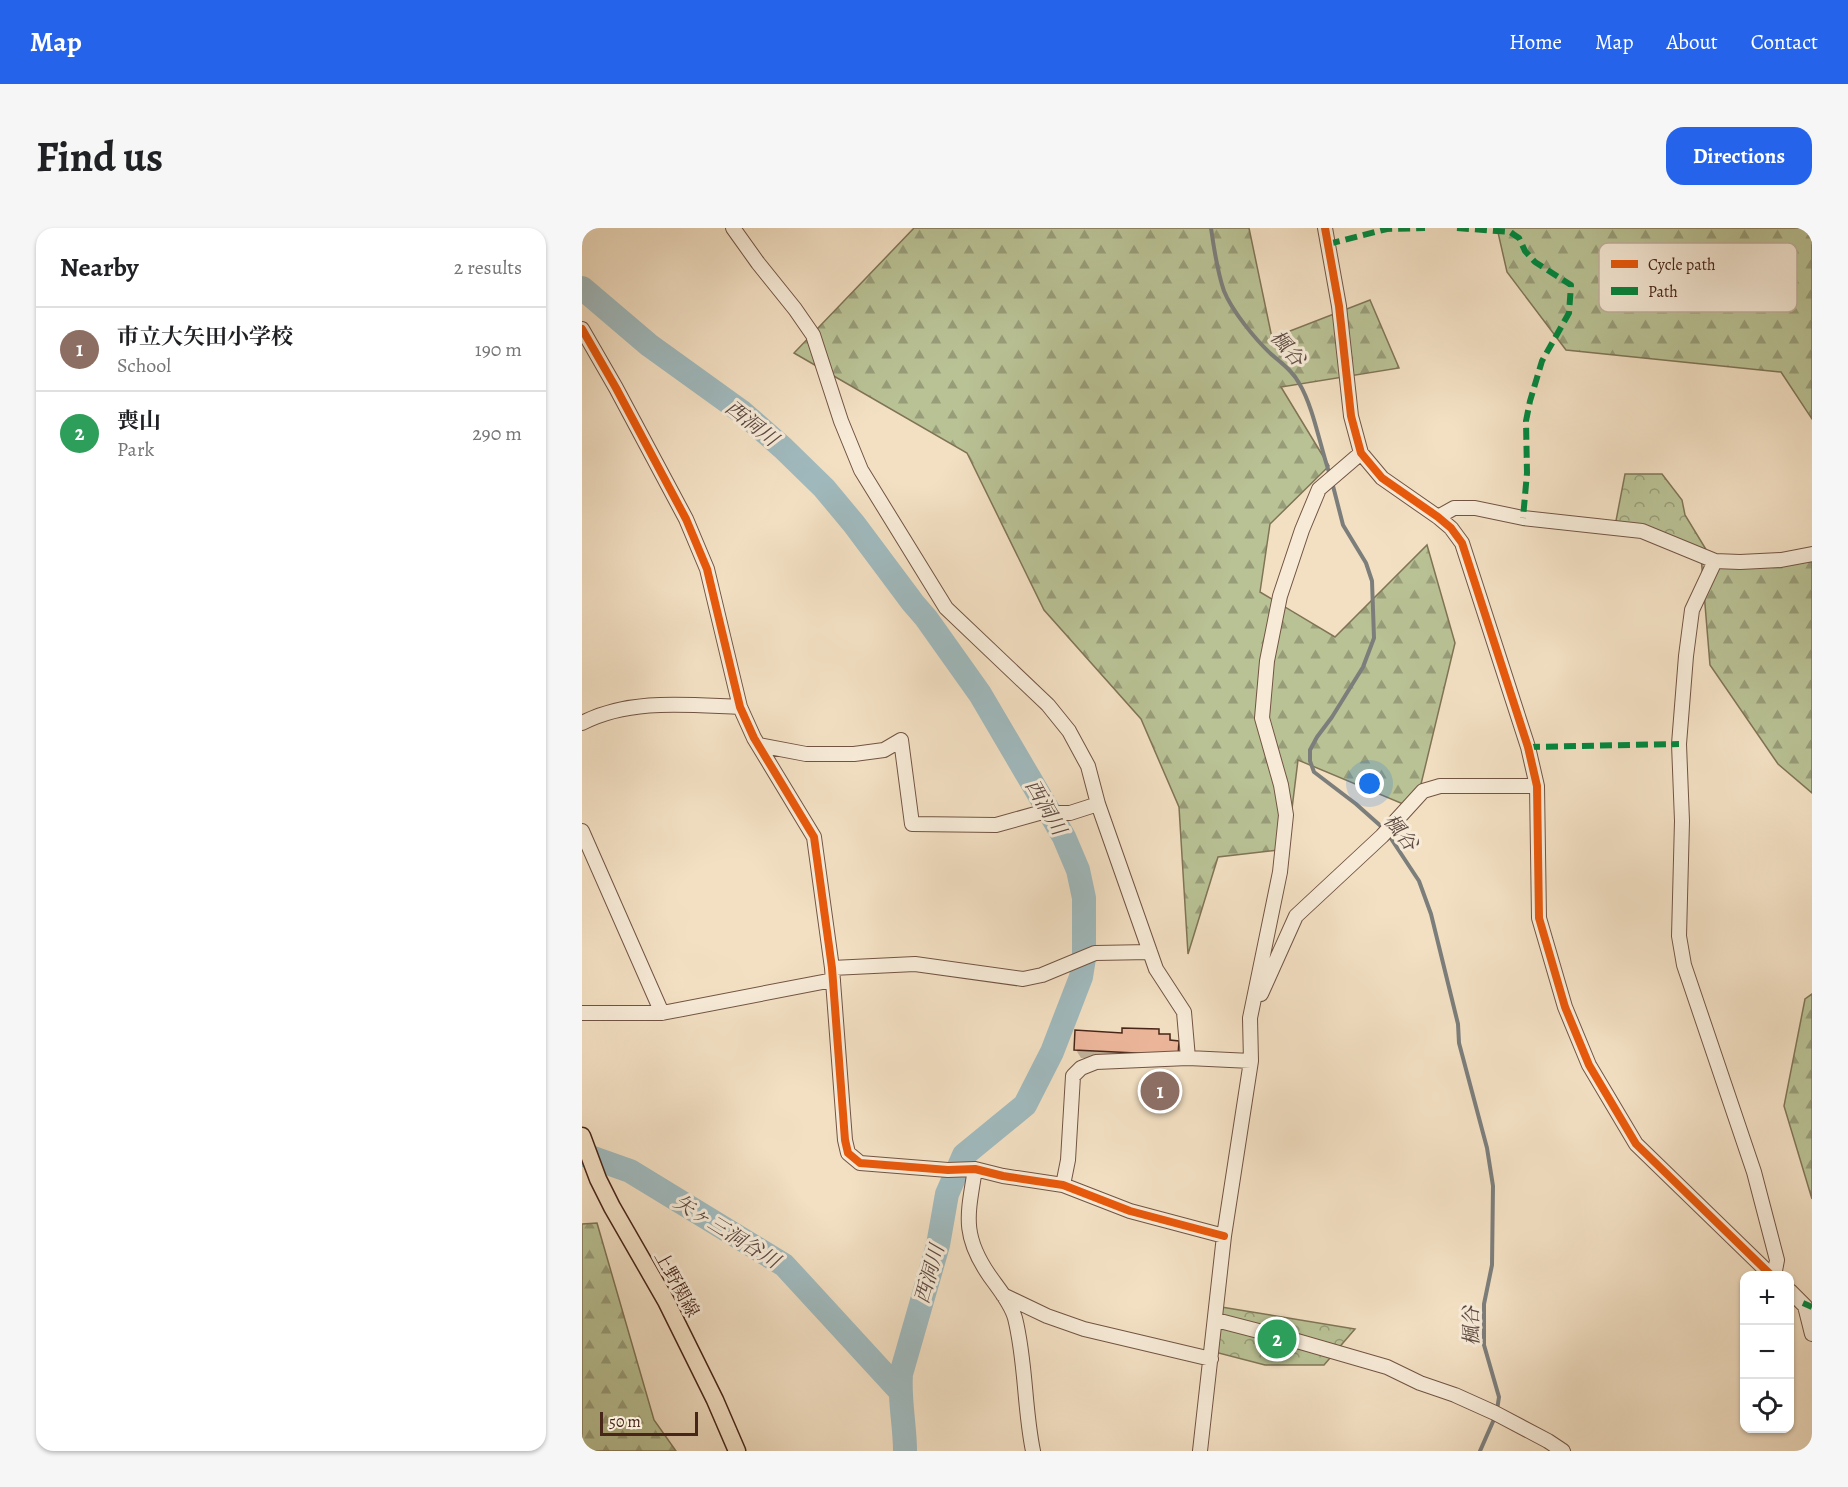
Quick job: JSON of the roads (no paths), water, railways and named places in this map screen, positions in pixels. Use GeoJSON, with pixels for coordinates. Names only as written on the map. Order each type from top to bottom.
{"type":"FeatureCollection","features":[{"type":"Feature","properties":{"kind":"main road","name":"上野関線"},"geometry":{"type":"LineString","coordinates":[[582,1136],[598,1179],[666,1301],[715,1400],[737,1451]]}},
{"type":"Feature","properties":{"kind":"street"},"geometry":{"type":"LineString","coordinates":[[733,228],[813,335],[841,421],[861,470],[946,608],[1048,705],[1069,731],[1088,766],[1098,804],[1156,969],[1184,1012],[1188,1058]]}},
{"type":"Feature","properties":{"kind":"street"},"geometry":{"type":"LineString","coordinates":[[1325,228],[1339,306],[1351,416],[1361,453],[1382,478],[1438,517],[1451,528],[1462,543],[1525,736],[1537,786],[1539,918],[1565,1007],[1589,1065],[1636,1144],[1769,1271]]}},
{"type":"Feature","properties":{"kind":"street"},"geometry":{"type":"LineString","coordinates":[[582,329],[686,519],[706,568],[740,707],[759,745],[814,837],[833,974],[844,1140],[848,1154],[860,1163],[948,1170],[975,1169],[1063,1185],[1130,1210],[1224,1236]]}},
{"type":"Feature","properties":{"kind":"street"},"geometry":{"type":"LineString","coordinates":[[1200,1451],[1224,1236],[1251,1060],[1250,1018],[1280,872],[1286,815],[1281,785],[1262,718],[1267,661],[1280,596],[1302,530],[1319,489],[1361,453]]}},
{"type":"Feature","properties":{"kind":"street"},"geometry":{"type":"LineString","coordinates":[[1438,517],[1454,508],[1475,508],[1523,518],[1642,531],[1715,561],[1781,560],[1812,554]]}},
{"type":"Feature","properties":{"kind":"street"},"geometry":{"type":"LineString","coordinates":[[1715,561],[1692,610],[1686,656],[1679,744],[1682,821],[1679,936],[1684,965],[1754,1172],[1777,1260],[1774,1271]]}},
{"type":"Feature","properties":{"kind":"street"},"geometry":{"type":"LineString","coordinates":[[582,723],[601,713],[645,706],[666,704],[740,707]]}},
{"type":"Feature","properties":{"kind":"street"},"geometry":{"type":"LineString","coordinates":[[759,745],[806,754],[854,754],[884,750],[902,740],[912,824],[996,825],[1039,813],[1070,813],[1098,804]]}},
{"type":"Feature","properties":{"kind":"street"},"geometry":{"type":"LineString","coordinates":[[1250,1018],[1296,916],[1382,836],[1423,791],[1440,786],[1537,786]]}},
{"type":"Feature","properties":{"kind":"street"},"geometry":{"type":"LineString","coordinates":[[582,831],[662,1013]]}},
{"type":"Feature","properties":{"kind":"street"},"geometry":{"type":"LineString","coordinates":[[582,1013],[662,1013],[833,974],[915,964],[1023,979],[1042,975],[1095,953],[1150,952]]}},
{"type":"Feature","properties":{"kind":"street"},"geometry":{"type":"LineString","coordinates":[[1063,1185],[1068,1160],[1073,1076],[1081,1068],[1096,1062],[1188,1058],[1251,1060]]}},
{"type":"Feature","properties":{"kind":"street"},"geometry":{"type":"LineString","coordinates":[[975,1169],[968,1218],[969,1236],[1014,1316],[1033,1451]]}},
{"type":"Feature","properties":{"kind":"street"},"geometry":{"type":"LineString","coordinates":[[1003,1295],[1047,1316],[1084,1329],[1211,1359]]}},
{"type":"Feature","properties":{"kind":"street"},"geometry":{"type":"LineString","coordinates":[[1794,1296],[1804,1307],[1812,1334]]}},
{"type":"Feature","properties":{"kind":"street"},"geometry":{"type":"LineString","coordinates":[[1216,1320],[1275,1334],[1387,1367],[1420,1383],[1455,1395],[1548,1441],[1563,1451]]}},
{"type":"Feature","properties":{"kind":"waterway","name":"楓谷"},"geometry":{"type":"LineString","coordinates":[[1211,228],[1219,276],[1224,291],[1251,333],[1290,370],[1299,383],[1313,416],[1330,475]]}},
{"type":"Feature","properties":{"kind":"waterway","name":"西洞川"},"geometry":{"type":"LineString","coordinates":[[582,288],[649,345],[742,412],[824,488],[926,618],[980,694],[1064,837],[1078,870],[1084,898],[1084,958],[1081,977],[1052,1052],[1025,1105],[964,1155],[947,1194],[938,1245],[901,1374],[905,1451]]}},
{"type":"Feature","properties":{"kind":"waterway","name":"楓谷"},"geometry":{"type":"LineString","coordinates":[[1332,482],[1343,525],[1366,563],[1372,581],[1374,638],[1363,667],[1310,750],[1310,761],[1314,772],[1383,828]]}},
{"type":"Feature","properties":{"kind":"waterway","name":"楓谷"},"geometry":{"type":"LineString","coordinates":[[1388,834],[1419,881],[1431,914],[1458,1024],[1459,1043],[1487,1148],[1493,1186],[1492,1265],[1484,1304],[1484,1345],[1499,1397],[1497,1410]]}},
{"type":"Feature","properties":{"kind":"waterway","name":"矢ヶ三洞谷川"},"geometry":{"type":"LineString","coordinates":[[582,1154],[630,1171],[784,1265],[899,1390]]}},
{"type":"Feature","properties":{"kind":"waterway","name":"楓谷"},"geometry":{"type":"LineString","coordinates":[[1480,1451],[1495,1417]]}},
{"type":"Feature","properties":{"kind":"place","name":"市立大矢田小学校"},"geometry":{"type":"Point","coordinates":[1160,1091]}},
{"type":"Feature","properties":{"kind":"place","name":"喪山"},"geometry":{"type":"Point","coordinates":[1277,1339]}}]}
